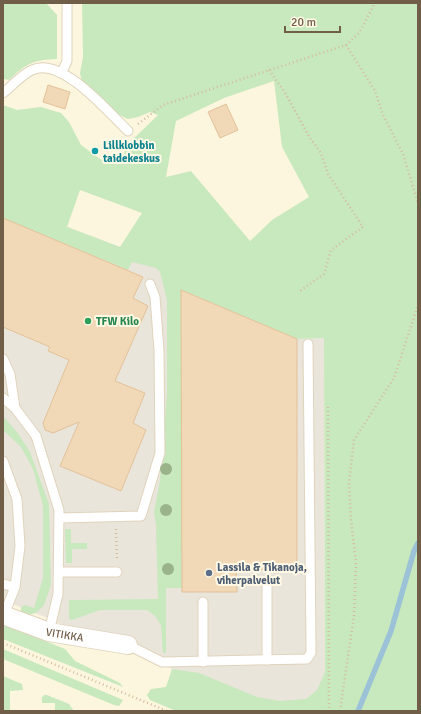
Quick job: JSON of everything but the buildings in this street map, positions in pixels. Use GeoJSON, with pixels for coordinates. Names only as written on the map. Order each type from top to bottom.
{"type":"FeatureCollection","features":[{"type":"Feature","properties":{"kind":"street","name":"VITIKKA"},"geometry":{"type":"LineString","coordinates":[[3,615],[49,632],[128,645]]}},
{"type":"Feature","properties":{"kind":"lane"},"geometry":{"type":"LineString","coordinates":[[62,72],[67,61],[67,3]]}},
{"type":"Feature","properties":{"kind":"lane"},"geometry":{"type":"LineString","coordinates":[[3,93],[32,70],[44,68],[62,72],[74,79],[128,131]]}},
{"type":"Feature","properties":{"kind":"lane"},"geometry":{"type":"LineString","coordinates":[[59,518],[141,516],[160,453],[159,350],[155,297],[150,284]]}},
{"type":"Feature","properties":{"kind":"lane"},"geometry":{"type":"LineString","coordinates":[[128,645],[162,662],[307,659],[310,653],[308,344]]}},
{"type":"Feature","properties":{"kind":"lane"},"geometry":{"type":"LineString","coordinates":[[3,359],[10,374],[15,408]]}},
{"type":"Feature","properties":{"kind":"lane"},"geometry":{"type":"LineString","coordinates":[[3,398],[15,408],[36,436],[59,510],[58,594],[49,632]]}},
{"type":"Feature","properties":{"kind":"lane"},"geometry":{"type":"LineString","coordinates":[[3,461],[17,499],[20,546],[15,587],[3,615]]}},
{"type":"Feature","properties":{"kind":"lane"},"geometry":{"type":"LineString","coordinates":[[59,572],[117,572]]}},
{"type":"Feature","properties":{"kind":"lane"},"geometry":{"type":"LineString","coordinates":[[267,580],[267,660]]}},
{"type":"Feature","properties":{"kind":"lane"},"geometry":{"type":"LineString","coordinates":[[3,584],[15,587]]}},
{"type":"Feature","properties":{"kind":"lane"},"geometry":{"type":"LineString","coordinates":[[203,602],[203,662]]}},
{"type":"Feature","properties":{"kind":"path"},"geometry":{"type":"LineString","coordinates":[[128,131],[163,105],[346,45],[359,33],[375,3]]}},
{"type":"Feature","properties":{"kind":"path"},"geometry":{"type":"LineString","coordinates":[[346,45],[376,91],[383,115],[403,154],[418,203]]}},
{"type":"Feature","properties":{"kind":"path"},"geometry":{"type":"LineString","coordinates":[[269,70],[284,91],[310,138],[321,153],[328,174],[363,227],[331,250],[324,274],[300,291]]}},
{"type":"Feature","properties":{"kind":"path"},"geometry":{"type":"LineString","coordinates":[[340,711],[354,616],[356,562],[351,521],[349,483],[354,440],[394,378],[418,305]]}},
{"type":"Feature","properties":{"kind":"path"},"geometry":{"type":"LineString","coordinates":[[328,407],[329,711]]}},
{"type":"Feature","properties":{"kind":"path"},"geometry":{"type":"LineString","coordinates":[[116,516],[117,572]]}},
{"type":"Feature","properties":{"kind":"path"},"geometry":{"type":"LineString","coordinates":[[3,644],[167,711]]}},
{"type":"Feature","properties":{"kind":"shaded area"},"geometry":{"type":"Polygon","coordinates":[[[3,202],[120,247],[297,339],[324,338],[325,711],[266,711],[172,669],[3,600],[3,202]]]}},
{"type":"Feature","properties":{"kind":"green space"},"geometry":{"type":"Polygon","coordinates":[[[3,3],[46,3],[57,15],[57,59],[36,62],[26,66],[9,80],[3,79],[3,3]]]}},
{"type":"Feature","properties":{"kind":"green space"},"geometry":{"type":"Polygon","coordinates":[[[82,3],[418,3],[418,711],[176,711],[150,700],[147,695],[151,689],[166,687],[172,669],[199,673],[257,697],[280,701],[306,699],[317,690],[325,672],[324,338],[297,339],[182,290],[182,588],[166,588],[166,653],[163,653],[161,625],[155,616],[147,610],[100,610],[72,620],[69,619],[69,600],[158,599],[156,525],[154,512],[160,480],[167,395],[167,300],[160,272],[156,268],[132,262],[128,270],[3,218],[3,105],[17,110],[41,107],[61,113],[69,122],[81,145],[103,161],[116,162],[124,157],[125,147],[158,115],[150,112],[128,119],[119,115],[82,82],[80,73],[83,57],[82,3]],[[274,81],[224,98],[176,121],[166,177],[191,171],[250,241],[272,220],[309,197],[282,147],[274,81]],[[80,190],[67,227],[120,247],[142,213],[80,190]]]}},
{"type":"Feature","properties":{"kind":"green space"},"geometry":{"type":"Polygon","coordinates":[[[3,416],[17,432],[30,452],[49,504],[51,585],[44,605],[36,613],[28,615],[21,612],[21,607],[25,605],[34,608],[43,578],[43,506],[33,469],[21,447],[3,430],[3,416]]]}},
{"type":"Feature","properties":{"kind":"green space"},"geometry":{"type":"Polygon","coordinates":[[[65,529],[71,529],[71,543],[87,543],[87,549],[72,549],[72,563],[66,563],[65,529]]]}},
{"type":"Feature","properties":{"kind":"green space"},"geometry":{"type":"Polygon","coordinates":[[[3,624],[65,649],[75,661],[120,683],[123,687],[3,639],[3,624]]]}},
{"type":"Feature","properties":{"kind":"green space"},"geometry":{"type":"Polygon","coordinates":[[[3,649],[123,700],[119,706],[114,705],[3,659],[3,649]]]}},
{"type":"Feature","properties":{"kind":"green space"},"geometry":{"type":"Polygon","coordinates":[[[3,676],[22,684],[23,690],[10,691],[10,711],[4,711],[3,676]]]}},
{"type":"Feature","properties":{"kind":"green space"},"geometry":{"type":"Polygon","coordinates":[[[44,695],[69,704],[74,711],[55,711],[55,703],[42,703],[42,697],[44,695]]]}},
{"type":"Feature","properties":{"kind":"waterway"},"geometry":{"type":"LineString","coordinates":[[358,711],[391,631],[414,551],[418,543]]}},
{"type":"Feature","properties":{"kind":"place","name":"Lillklobbin taidekeskus"},"geometry":{"type":"Point","coordinates":[95,151]}},
{"type":"Feature","properties":{"kind":"place","name":"TFW Kilo"},"geometry":{"type":"Point","coordinates":[88,321]}},
{"type":"Feature","properties":{"kind":"place","name":"Lassila & Tikanoja, viherpalvelut"},"geometry":{"type":"Point","coordinates":[209,573]}}]}
